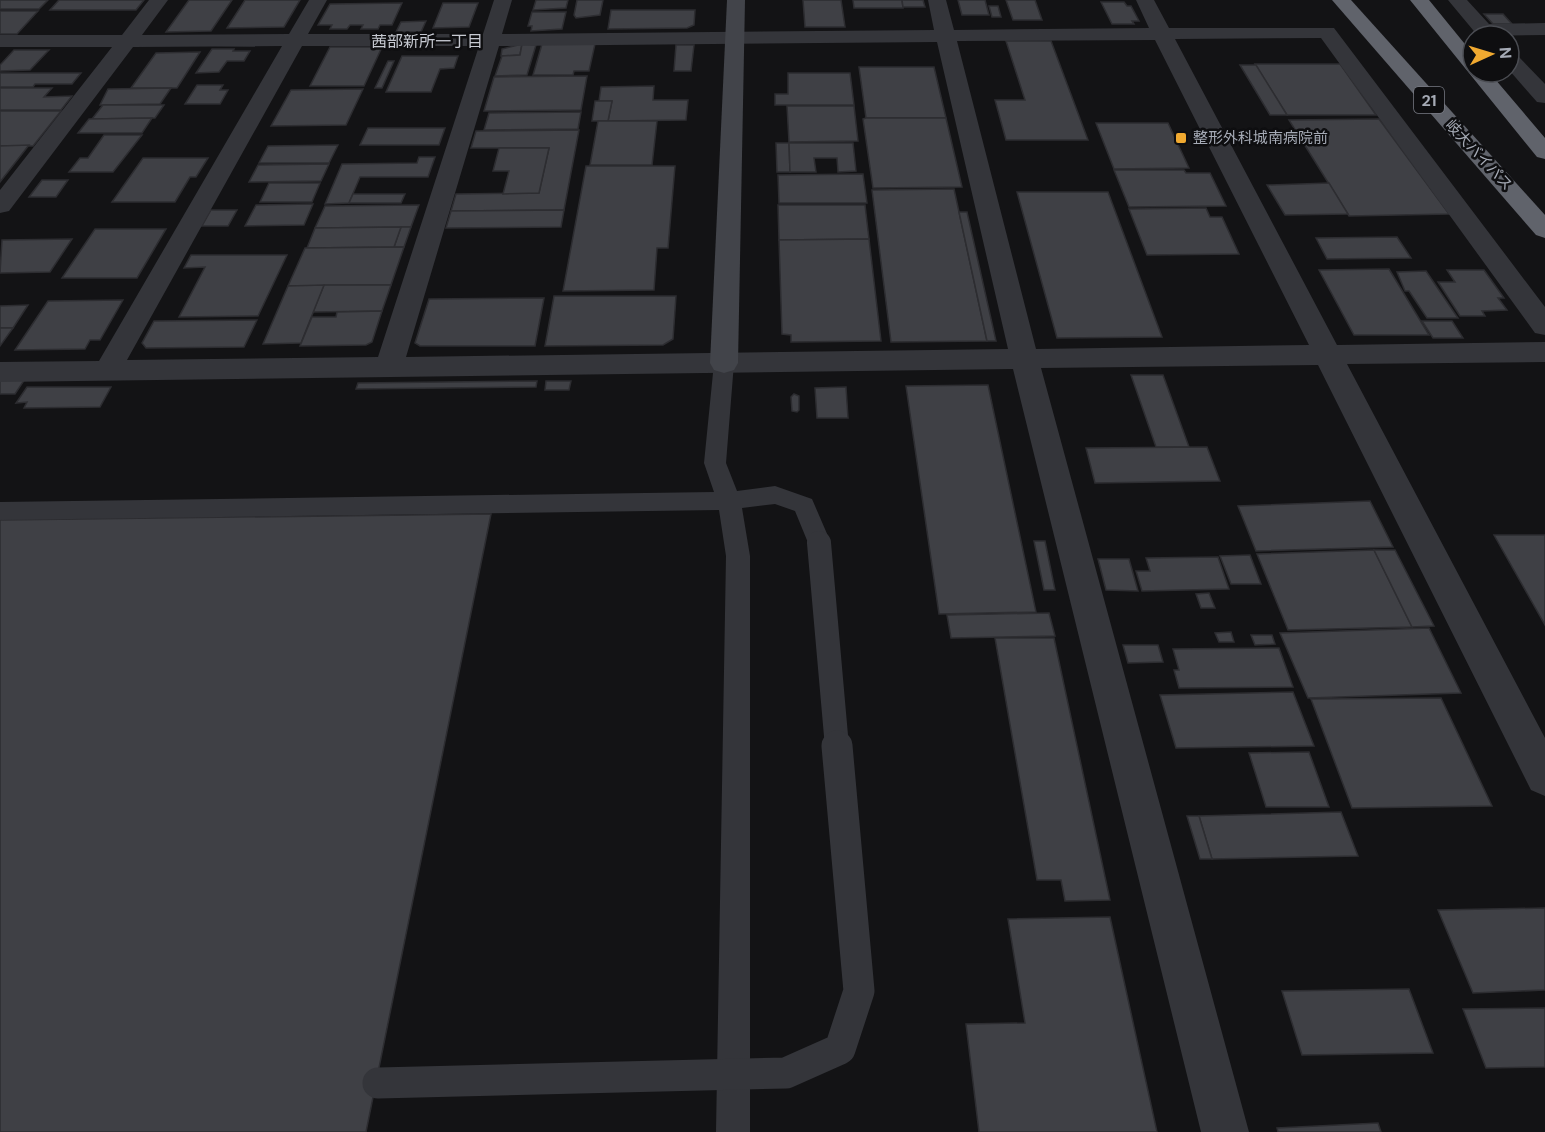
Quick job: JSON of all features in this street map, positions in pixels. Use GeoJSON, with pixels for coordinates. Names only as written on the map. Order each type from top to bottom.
{"type":"FeatureCollection","features":[{"type":"Feature","properties":{"kind":"highway","name":"岐大バイパス"},"geometry":{"type":"LineString","coordinates":[[1341,0],[1545,230]]}},
{"type":"Feature","properties":{"kind":"highway"},"geometry":{"type":"LineString","coordinates":[[1419,0],[1461,52]]}},
{"type":"Feature","properties":{"kind":"highway"},"geometry":{"type":"LineString","coordinates":[[1488,84],[1545,152]]}},
{"type":"Feature","properties":{"kind":"street"},"geometry":{"type":"LineString","coordinates":[[0,206],[159,0]]}},
{"type":"Feature","properties":{"kind":"street"},"geometry":{"type":"LineString","coordinates":[[107,371],[318,0]]}},
{"type":"Feature","properties":{"kind":"street"},"geometry":{"type":"LineString","coordinates":[[389,368],[503,0]]}},
{"type":"Feature","properties":{"kind":"street"},"geometry":{"type":"LineString","coordinates":[[723,363],[736,0]]}},
{"type":"Feature","properties":{"kind":"street"},"geometry":{"type":"LineString","coordinates":[[937,0],[1024,358],[1226,1132]]}},
{"type":"Feature","properties":{"kind":"street"},"geometry":{"type":"LineString","coordinates":[[1145,0],[1545,777]]}},
{"type":"Feature","properties":{"kind":"street"},"geometry":{"type":"LineString","coordinates":[[1457,0],[1478,24]]}},
{"type":"Feature","properties":{"kind":"street"},"geometry":{"type":"LineString","coordinates":[[1521,31],[1545,29]]}},
{"type":"Feature","properties":{"kind":"street"},"geometry":{"type":"LineString","coordinates":[[0,41],[490,40],[1327,32],[1545,326]]}},
{"type":"Feature","properties":{"kind":"street"},"geometry":{"type":"LineString","coordinates":[[1521,71],[1545,97]]}},
{"type":"Feature","properties":{"kind":"street"},"geometry":{"type":"LineString","coordinates":[[0,372],[1545,352]]}},
{"type":"Feature","properties":{"kind":"lane"},"geometry":{"type":"LineString","coordinates":[[723,363],[715,463],[729,501],[738,556],[733,1132]]}},
{"type":"Feature","properties":{"kind":"lane"},"geometry":{"type":"LineString","coordinates":[[0,511],[729,501],[775,495],[804,506],[819,543],[859,991],[840,1049],[786,1073],[378,1083]]}},
{"type":"Feature","properties":{"kind":"building"},"geometry":{"type":"Polygon","coordinates":[[[0,0],[48,0],[39,9],[0,9],[0,0]]]}},
{"type":"Feature","properties":{"kind":"building"},"geometry":{"type":"Polygon","coordinates":[[[59,0],[144,0],[136,10],[50,10],[59,0]]]}},
{"type":"Feature","properties":{"kind":"building"},"geometry":{"type":"Polygon","coordinates":[[[189,0],[232,0],[211,31],[166,32],[189,0]]]}},
{"type":"Feature","properties":{"kind":"building"},"geometry":{"type":"Polygon","coordinates":[[[245,0],[300,0],[284,27],[227,28],[245,0]]]}},
{"type":"Feature","properties":{"kind":"building"},"geometry":{"type":"Polygon","coordinates":[[[536,0],[568,0],[566,8],[533,10],[536,0]]]}},
{"type":"Feature","properties":{"kind":"building"},"geometry":{"type":"Polygon","coordinates":[[[577,0],[603,0],[600,15],[576,18],[574,15],[577,0]]]}},
{"type":"Feature","properties":{"kind":"building"},"geometry":{"type":"Polygon","coordinates":[[[803,0],[841,0],[845,27],[805,27],[803,0]]]}},
{"type":"Feature","properties":{"kind":"building"},"geometry":{"type":"Polygon","coordinates":[[[853,0],[902,0],[903,8],[854,8],[853,0]]]}},
{"type":"Feature","properties":{"kind":"building"},"geometry":{"type":"Polygon","coordinates":[[[902,0],[923,0],[925,7],[903,7],[902,0]]]}},
{"type":"Feature","properties":{"kind":"building"},"geometry":{"type":"Polygon","coordinates":[[[958,0],[985,0],[989,15],[962,15],[958,0]]]}},
{"type":"Feature","properties":{"kind":"building"},"geometry":{"type":"Polygon","coordinates":[[[1006,0],[1035,0],[1042,20],[1013,20],[1006,0]]]}},
{"type":"Feature","properties":{"kind":"building"},"geometry":{"type":"Polygon","coordinates":[[[1101,2],[1124,2],[1127,6],[1131,6],[1139,21],[1132,21],[1134,24],[1112,24],[1101,2]]]}},
{"type":"Feature","properties":{"kind":"building"},"geometry":{"type":"Polygon","coordinates":[[[402,3],[392,25],[380,25],[378,29],[361,29],[363,25],[350,25],[347,29],[330,29],[332,25],[318,25],[330,4],[402,3]]]}},
{"type":"Feature","properties":{"kind":"building"},"geometry":{"type":"Polygon","coordinates":[[[443,3],[478,3],[469,27],[433,28],[443,3]]]}},
{"type":"Feature","properties":{"kind":"building"},"geometry":{"type":"Polygon","coordinates":[[[989,6],[998,6],[1001,17],[992,17],[989,6]]]}},
{"type":"Feature","properties":{"kind":"building"},"geometry":{"type":"Polygon","coordinates":[[[611,10],[695,10],[694,25],[687,28],[608,29],[611,10]]]}},
{"type":"Feature","properties":{"kind":"building"},"geometry":{"type":"Polygon","coordinates":[[[0,11],[38,11],[17,34],[0,34],[0,11]]]}},
{"type":"Feature","properties":{"kind":"building"},"geometry":{"type":"Polygon","coordinates":[[[532,12],[566,12],[562,29],[531,31],[532,26],[528,26],[532,12]]]}},
{"type":"Feature","properties":{"kind":"building"},"geometry":{"type":"Polygon","coordinates":[[[1484,14],[1503,14],[1512,24],[1493,24],[1484,14]]]}},
{"type":"Feature","properties":{"kind":"building"},"geometry":{"type":"Polygon","coordinates":[[[426,21],[421,32],[396,32],[401,22],[426,21]]]}},
{"type":"Feature","properties":{"kind":"building"},"geometry":{"type":"Polygon","coordinates":[[[1006,41],[1051,41],[1088,140],[1006,140],[995,100],[1025,100],[1006,41]]]}},
{"type":"Feature","properties":{"kind":"building"},"geometry":{"type":"Polygon","coordinates":[[[522,44],[520,55],[501,56],[502,49],[522,44]]]}},
{"type":"Feature","properties":{"kind":"building"},"geometry":{"type":"Polygon","coordinates":[[[522,44],[536,45],[527,75],[495,76],[502,56],[520,55],[522,44]]]}},
{"type":"Feature","properties":{"kind":"building"},"geometry":{"type":"Polygon","coordinates":[[[542,44],[595,44],[589,71],[574,71],[573,75],[533,75],[542,44]]]}},
{"type":"Feature","properties":{"kind":"building"},"geometry":{"type":"Polygon","coordinates":[[[676,45],[694,45],[691,71],[674,71],[676,45]]]}},
{"type":"Feature","properties":{"kind":"building"},"geometry":{"type":"Polygon","coordinates":[[[330,47],[382,47],[364,86],[310,86],[330,47]]]}},
{"type":"Feature","properties":{"kind":"building"},"geometry":{"type":"Polygon","coordinates":[[[212,49],[250,51],[244,61],[227,61],[219,72],[196,73],[212,49]]]}},
{"type":"Feature","properties":{"kind":"building"},"geometry":{"type":"Polygon","coordinates":[[[14,50],[49,50],[30,70],[0,71],[0,65],[14,50]]]}},
{"type":"Feature","properties":{"kind":"building"},"geometry":{"type":"Polygon","coordinates":[[[200,52],[177,88],[131,88],[156,53],[200,52]]]}},
{"type":"Feature","properties":{"kind":"building"},"geometry":{"type":"Polygon","coordinates":[[[402,56],[458,56],[454,68],[440,69],[431,92],[386,92],[402,56]]]}},
{"type":"Feature","properties":{"kind":"building"},"geometry":{"type":"Polygon","coordinates":[[[388,61],[394,61],[382,88],[375,88],[388,61]]]}},
{"type":"Feature","properties":{"kind":"building"},"geometry":{"type":"Polygon","coordinates":[[[1255,64],[1340,64],[1376,115],[1287,115],[1255,64]]]}},
{"type":"Feature","properties":{"kind":"building"},"geometry":{"type":"Polygon","coordinates":[[[1240,65],[1256,65],[1287,115],[1270,115],[1240,65]]]}},
{"type":"Feature","properties":{"kind":"building"},"geometry":{"type":"Polygon","coordinates":[[[859,67],[934,67],[946,118],[866,118],[859,67]]]}},
{"type":"Feature","properties":{"kind":"building"},"geometry":{"type":"Polygon","coordinates":[[[0,73],[81,73],[72,84],[0,87],[0,73]]]}},
{"type":"Feature","properties":{"kind":"building"},"geometry":{"type":"Polygon","coordinates":[[[788,73],[850,73],[854,105],[775,105],[775,94],[788,94],[788,73]]]}},
{"type":"Feature","properties":{"kind":"building"},"geometry":{"type":"Polygon","coordinates":[[[587,76],[581,110],[484,111],[494,77],[587,76]]]}},
{"type":"Feature","properties":{"kind":"building"},"geometry":{"type":"Polygon","coordinates":[[[197,85],[223,85],[220,90],[228,90],[220,104],[185,104],[197,85]]]}},
{"type":"Feature","properties":{"kind":"building"},"geometry":{"type":"Polygon","coordinates":[[[654,86],[653,100],[688,100],[686,120],[608,121],[612,101],[599,101],[601,87],[654,86]]]}},
{"type":"Feature","properties":{"kind":"building"},"geometry":{"type":"Polygon","coordinates":[[[0,88],[52,88],[44,97],[72,96],[61,110],[0,110],[0,88]]]}},
{"type":"Feature","properties":{"kind":"building"},"geometry":{"type":"Polygon","coordinates":[[[171,88],[160,104],[100,105],[108,89],[171,88]]]}},
{"type":"Feature","properties":{"kind":"building"},"geometry":{"type":"Polygon","coordinates":[[[363,89],[346,125],[271,126],[291,90],[363,89]]]}},
{"type":"Feature","properties":{"kind":"building"},"geometry":{"type":"Polygon","coordinates":[[[595,101],[612,101],[608,121],[592,121],[595,101]]]}},
{"type":"Feature","properties":{"kind":"building"},"geometry":{"type":"Polygon","coordinates":[[[103,105],[164,105],[155,118],[92,119],[103,105]]]}},
{"type":"Feature","properties":{"kind":"building"},"geometry":{"type":"Polygon","coordinates":[[[787,106],[854,106],[858,141],[789,142],[787,106]]]}},
{"type":"Feature","properties":{"kind":"building"},"geometry":{"type":"Polygon","coordinates":[[[0,111],[61,111],[33,146],[0,146],[0,111]]]}},
{"type":"Feature","properties":{"kind":"building"},"geometry":{"type":"Polygon","coordinates":[[[581,112],[578,129],[484,130],[489,113],[581,112]]]}},
{"type":"Feature","properties":{"kind":"building"},"geometry":{"type":"Polygon","coordinates":[[[152,118],[142,133],[78,133],[89,119],[152,118]]]}},
{"type":"Feature","properties":{"kind":"building"},"geometry":{"type":"Polygon","coordinates":[[[946,118],[962,187],[873,188],[863,119],[946,118]]]}},
{"type":"Feature","properties":{"kind":"building"},"geometry":{"type":"Polygon","coordinates":[[[1379,119],[1449,214],[1349,216],[1289,120],[1379,119]]]}},
{"type":"Feature","properties":{"kind":"building"},"geometry":{"type":"Polygon","coordinates":[[[598,121],[657,121],[652,165],[590,165],[598,121]]]}},
{"type":"Feature","properties":{"kind":"building"},"geometry":{"type":"Polygon","coordinates":[[[1096,123],[1168,123],[1189,168],[1114,169],[1096,123]]]}},
{"type":"Feature","properties":{"kind":"building"},"geometry":{"type":"Polygon","coordinates":[[[368,128],[445,128],[439,145],[360,145],[368,128]]]}},
{"type":"Feature","properties":{"kind":"building"},"geometry":{"type":"Polygon","coordinates":[[[579,130],[564,210],[451,211],[456,194],[539,193],[549,148],[471,148],[476,131],[579,130]]]}},
{"type":"Feature","properties":{"kind":"building"},"geometry":{"type":"Polygon","coordinates":[[[104,135],[142,135],[113,172],[69,172],[80,158],[88,158],[104,135]]]}},
{"type":"Feature","properties":{"kind":"building"},"geometry":{"type":"Polygon","coordinates":[[[776,143],[789,143],[790,172],[777,172],[776,143]]]}},
{"type":"Feature","properties":{"kind":"building"},"geometry":{"type":"Polygon","coordinates":[[[789,143],[853,143],[856,171],[838,172],[837,158],[814,158],[816,172],[790,172],[789,143]]]}},
{"type":"Feature","properties":{"kind":"building"},"geometry":{"type":"Polygon","coordinates":[[[29,145],[0,182],[0,146],[29,145]]]}},
{"type":"Feature","properties":{"kind":"building"},"geometry":{"type":"Polygon","coordinates":[[[338,145],[329,163],[259,163],[268,146],[338,145]]]}},
{"type":"Feature","properties":{"kind":"building"},"geometry":{"type":"Polygon","coordinates":[[[499,148],[549,148],[539,193],[503,194],[509,171],[493,171],[499,148]]]}},
{"type":"Feature","properties":{"kind":"building"},"geometry":{"type":"Polygon","coordinates":[[[419,157],[435,157],[428,177],[360,177],[349,203],[325,204],[342,164],[417,163],[419,157]]]}},
{"type":"Feature","properties":{"kind":"building"},"geometry":{"type":"Polygon","coordinates":[[[143,158],[208,158],[196,177],[190,177],[175,202],[112,202],[143,158]]]}},
{"type":"Feature","properties":{"kind":"building"},"geometry":{"type":"Polygon","coordinates":[[[329,164],[321,181],[249,182],[258,165],[329,164]]]}},
{"type":"Feature","properties":{"kind":"building"},"geometry":{"type":"Polygon","coordinates":[[[586,166],[675,166],[668,248],[657,248],[654,290],[563,291],[586,166]]]}},
{"type":"Feature","properties":{"kind":"building"},"geometry":{"type":"Polygon","coordinates":[[[1114,170],[1184,170],[1186,173],[1210,173],[1226,206],[1129,207],[1114,170]]]}},
{"type":"Feature","properties":{"kind":"building"},"geometry":{"type":"Polygon","coordinates":[[[863,174],[867,203],[779,203],[778,175],[863,174]]]}},
{"type":"Feature","properties":{"kind":"building"},"geometry":{"type":"Polygon","coordinates":[[[42,180],[68,180],[56,197],[29,197],[42,180]]]}},
{"type":"Feature","properties":{"kind":"building"},"geometry":{"type":"Polygon","coordinates":[[[269,183],[320,183],[312,202],[260,202],[269,183]]]}},
{"type":"Feature","properties":{"kind":"building"},"geometry":{"type":"Polygon","coordinates":[[[1329,183],[1348,214],[1285,215],[1267,185],[1329,183]]]}},
{"type":"Feature","properties":{"kind":"building"},"geometry":{"type":"Polygon","coordinates":[[[954,189],[987,341],[891,342],[872,190],[954,189]]]}},
{"type":"Feature","properties":{"kind":"building"},"geometry":{"type":"Polygon","coordinates":[[[1017,192],[1108,192],[1162,337],[1057,338],[1017,192]]]}},
{"type":"Feature","properties":{"kind":"building"},"geometry":{"type":"Polygon","coordinates":[[[353,194],[405,194],[401,203],[349,203],[353,194]]]}},
{"type":"Feature","properties":{"kind":"building"},"geometry":{"type":"Polygon","coordinates":[[[313,204],[304,225],[245,226],[256,205],[313,204]]]}},
{"type":"Feature","properties":{"kind":"building"},"geometry":{"type":"Polygon","coordinates":[[[419,205],[411,227],[315,228],[325,206],[419,205]]]}},
{"type":"Feature","properties":{"kind":"building"},"geometry":{"type":"Polygon","coordinates":[[[778,205],[865,205],[869,239],[779,240],[778,205]]]}},
{"type":"Feature","properties":{"kind":"building"},"geometry":{"type":"Polygon","coordinates":[[[1206,208],[1210,217],[1222,217],[1239,254],[1147,255],[1129,209],[1206,208]]]}},
{"type":"Feature","properties":{"kind":"building"},"geometry":{"type":"Polygon","coordinates":[[[211,210],[237,210],[228,226],[202,226],[211,210]]]}},
{"type":"Feature","properties":{"kind":"building"},"geometry":{"type":"Polygon","coordinates":[[[564,210],[561,227],[446,228],[451,211],[564,210]]]}},
{"type":"Feature","properties":{"kind":"building"},"geometry":{"type":"Polygon","coordinates":[[[959,212],[967,212],[996,341],[987,341],[959,212]]]}},
{"type":"Feature","properties":{"kind":"building"},"geometry":{"type":"Polygon","coordinates":[[[401,227],[411,227],[404,247],[394,247],[401,227]]]}},
{"type":"Feature","properties":{"kind":"building"},"geometry":{"type":"Polygon","coordinates":[[[401,227],[394,247],[307,248],[315,228],[401,227]]]}},
{"type":"Feature","properties":{"kind":"building"},"geometry":{"type":"Polygon","coordinates":[[[95,229],[166,229],[137,278],[62,278],[95,229]]]}},
{"type":"Feature","properties":{"kind":"building"},"geometry":{"type":"Polygon","coordinates":[[[1397,237],[1411,258],[1327,259],[1316,238],[1397,237]]]}},
{"type":"Feature","properties":{"kind":"building"},"geometry":{"type":"Polygon","coordinates":[[[72,239],[50,272],[0,273],[2,240],[72,239]]]}},
{"type":"Feature","properties":{"kind":"building"},"geometry":{"type":"Polygon","coordinates":[[[869,239],[881,341],[791,342],[791,335],[782,334],[779,240],[869,239]]]}},
{"type":"Feature","properties":{"kind":"building"},"geometry":{"type":"Polygon","coordinates":[[[404,247],[391,285],[288,286],[305,248],[404,247]]]}},
{"type":"Feature","properties":{"kind":"building"},"geometry":{"type":"Polygon","coordinates":[[[191,255],[287,255],[258,316],[179,317],[205,267],[184,268],[191,255]]]}},
{"type":"Feature","properties":{"kind":"building"},"geometry":{"type":"Polygon","coordinates":[[[1389,269],[1429,335],[1354,335],[1319,270],[1389,269]]]}},
{"type":"Feature","properties":{"kind":"building"},"geometry":{"type":"Polygon","coordinates":[[[1447,270],[1484,270],[1504,298],[1498,298],[1507,310],[1482,311],[1485,316],[1460,316],[1438,282],[1455,282],[1447,270]]]}},
{"type":"Feature","properties":{"kind":"building"},"geometry":{"type":"Polygon","coordinates":[[[1426,271],[1458,318],[1427,318],[1409,291],[1405,291],[1397,272],[1426,271]]]}},
{"type":"Feature","properties":{"kind":"building"},"geometry":{"type":"Polygon","coordinates":[[[324,285],[391,285],[382,311],[313,312],[324,285]]]}},
{"type":"Feature","properties":{"kind":"building"},"geometry":{"type":"Polygon","coordinates":[[[324,285],[301,343],[263,344],[288,286],[324,285]]]}},
{"type":"Feature","properties":{"kind":"building"},"geometry":{"type":"Polygon","coordinates":[[[554,296],[676,296],[673,339],[663,345],[545,346],[554,296]]]}},
{"type":"Feature","properties":{"kind":"building"},"geometry":{"type":"Polygon","coordinates":[[[544,298],[535,346],[420,346],[415,343],[429,299],[544,298]]]}},
{"type":"Feature","properties":{"kind":"building"},"geometry":{"type":"Polygon","coordinates":[[[123,300],[100,340],[90,340],[85,349],[15,350],[48,301],[123,300]]]}},
{"type":"Feature","properties":{"kind":"building"},"geometry":{"type":"Polygon","coordinates":[[[28,305],[13,328],[0,328],[0,306],[28,305]]]}},
{"type":"Feature","properties":{"kind":"building"},"geometry":{"type":"Polygon","coordinates":[[[382,311],[372,342],[366,345],[300,346],[312,317],[336,317],[337,312],[382,311]]]}},
{"type":"Feature","properties":{"kind":"building"},"geometry":{"type":"Polygon","coordinates":[[[257,320],[244,347],[146,348],[142,343],[154,321],[257,320]]]}},
{"type":"Feature","properties":{"kind":"building"},"geometry":{"type":"Polygon","coordinates":[[[1422,321],[1452,321],[1463,338],[1433,338],[1422,321]]]}},
{"type":"Feature","properties":{"kind":"building"},"geometry":{"type":"Polygon","coordinates":[[[0,328],[13,328],[0,346],[0,328]]]}},
{"type":"Feature","properties":{"kind":"building"},"geometry":{"type":"Polygon","coordinates":[[[1131,375],[1163,375],[1189,447],[1156,447],[1131,375]]]}},
{"type":"Feature","properties":{"kind":"building"},"geometry":{"type":"Polygon","coordinates":[[[0,378],[25,379],[15,394],[0,394],[0,378]]]}},
{"type":"Feature","properties":{"kind":"building"},"geometry":{"type":"Polygon","coordinates":[[[537,381],[536,387],[356,389],[358,383],[537,381]]]}},
{"type":"Feature","properties":{"kind":"building"},"geometry":{"type":"Polygon","coordinates":[[[546,381],[571,381],[569,390],[545,390],[546,381]]]}},
{"type":"Feature","properties":{"kind":"building"},"geometry":{"type":"Polygon","coordinates":[[[988,385],[1036,612],[939,614],[906,386],[988,385]]]}},
{"type":"Feature","properties":{"kind":"building"},"geometry":{"type":"Polygon","coordinates":[[[27,387],[111,387],[100,407],[24,408],[27,402],[16,403],[27,387]]]}},
{"type":"Feature","properties":{"kind":"building"},"geometry":{"type":"Polygon","coordinates":[[[846,387],[848,418],[817,418],[815,388],[846,387]]]}},
{"type":"Feature","properties":{"kind":"building"},"geometry":{"type":"Polygon","coordinates":[[[794,394],[799,396],[797,412],[792,411],[791,397],[794,394]]]}},
{"type":"Feature","properties":{"kind":"building"},"geometry":{"type":"Polygon","coordinates":[[[1207,447],[1220,481],[1095,483],[1086,448],[1207,447]]]}},
{"type":"Feature","properties":{"kind":"building"},"geometry":{"type":"Polygon","coordinates":[[[1370,501],[1393,547],[1256,551],[1238,506],[1370,501]]]}},
{"type":"Feature","properties":{"kind":"building"},"geometry":{"type":"Polygon","coordinates":[[[491,514],[366,1132],[0,1132],[0,520],[491,514]]]}},
{"type":"Feature","properties":{"kind":"building"},"geometry":{"type":"Polygon","coordinates":[[[1494,535],[1545,535],[1545,625],[1494,535]]]}},
{"type":"Feature","properties":{"kind":"building"},"geometry":{"type":"Polygon","coordinates":[[[1034,541],[1045,541],[1055,590],[1044,590],[1034,541]]]}},
{"type":"Feature","properties":{"kind":"building"},"geometry":{"type":"Polygon","coordinates":[[[1374,550],[1412,627],[1288,630],[1257,554],[1374,550]]]}},
{"type":"Feature","properties":{"kind":"building"},"geometry":{"type":"Polygon","coordinates":[[[1374,550],[1395,550],[1434,626],[1412,627],[1374,550]]]}},
{"type":"Feature","properties":{"kind":"building"},"geometry":{"type":"Polygon","coordinates":[[[1250,555],[1261,584],[1231,584],[1220,556],[1250,555]]]}},
{"type":"Feature","properties":{"kind":"building"},"geometry":{"type":"Polygon","coordinates":[[[1218,557],[1229,589],[1142,591],[1136,571],[1150,571],[1146,558],[1218,557]]]}},
{"type":"Feature","properties":{"kind":"building"},"geometry":{"type":"Polygon","coordinates":[[[1098,559],[1129,559],[1138,591],[1106,590],[1098,559]]]}},
{"type":"Feature","properties":{"kind":"building"},"geometry":{"type":"Polygon","coordinates":[[[1209,593],[1215,608],[1201,608],[1196,594],[1209,593]]]}},
{"type":"Feature","properties":{"kind":"building"},"geometry":{"type":"Polygon","coordinates":[[[1049,613],[1055,636],[951,638],[947,615],[1049,613]]]}},
{"type":"Feature","properties":{"kind":"building"},"geometry":{"type":"Polygon","coordinates":[[[1429,628],[1461,693],[1308,698],[1280,633],[1429,628]]]}},
{"type":"Feature","properties":{"kind":"building"},"geometry":{"type":"Polygon","coordinates":[[[1231,632],[1234,642],[1219,642],[1215,633],[1231,632]]]}},
{"type":"Feature","properties":{"kind":"building"},"geometry":{"type":"Polygon","coordinates":[[[1251,635],[1272,635],[1275,644],[1255,645],[1251,635]]]}},
{"type":"Feature","properties":{"kind":"building"},"geometry":{"type":"Polygon","coordinates":[[[995,638],[1054,638],[1110,900],[1065,901],[1061,880],[1037,880],[995,638]]]}},
{"type":"Feature","properties":{"kind":"building"},"geometry":{"type":"Polygon","coordinates":[[[1123,645],[1158,645],[1163,662],[1128,663],[1123,645]]]}},
{"type":"Feature","properties":{"kind":"building"},"geometry":{"type":"Polygon","coordinates":[[[1279,648],[1293,687],[1179,688],[1174,670],[1179,670],[1173,649],[1279,648]]]}},
{"type":"Feature","properties":{"kind":"building"},"geometry":{"type":"Polygon","coordinates":[[[1293,692],[1314,746],[1176,748],[1160,695],[1293,692]]]}},
{"type":"Feature","properties":{"kind":"building"},"geometry":{"type":"Polygon","coordinates":[[[1441,698],[1492,806],[1352,808],[1311,699],[1441,698]]]}},
{"type":"Feature","properties":{"kind":"building"},"geometry":{"type":"Polygon","coordinates":[[[1309,752],[1329,807],[1266,807],[1249,753],[1309,752]]]}},
{"type":"Feature","properties":{"kind":"building"},"geometry":{"type":"Polygon","coordinates":[[[1341,812],[1358,856],[1212,859],[1199,816],[1341,812]]]}},
{"type":"Feature","properties":{"kind":"building"},"geometry":{"type":"Polygon","coordinates":[[[1187,816],[1199,816],[1212,859],[1200,859],[1187,816]]]}},
{"type":"Feature","properties":{"kind":"building"},"geometry":{"type":"Polygon","coordinates":[[[1545,908],[1545,990],[1473,993],[1438,910],[1545,908]]]}},
{"type":"Feature","properties":{"kind":"building"},"geometry":{"type":"Polygon","coordinates":[[[1110,917],[1157,1132],[979,1132],[966,1024],[1025,1023],[1008,919],[1110,917]]]}},
{"type":"Feature","properties":{"kind":"building"},"geometry":{"type":"Polygon","coordinates":[[[1409,989],[1433,1053],[1302,1055],[1282,991],[1409,989]]]}},
{"type":"Feature","properties":{"kind":"building"},"geometry":{"type":"Polygon","coordinates":[[[1545,1008],[1545,1067],[1486,1068],[1463,1009],[1545,1008]]]}},
{"type":"Feature","properties":{"kind":"building"},"geometry":{"type":"Polygon","coordinates":[[[1378,1123],[1381,1132],[1278,1132],[1277,1128],[1378,1123]]]}},
{"type":"Feature","properties":{"kind":"place","name":"整形外科城南病院前"},"geometry":{"type":"Point","coordinates":[1181,138]}},
{"type":"Feature","properties":{"kind":"district","name":"茜部新所一丁目"},"geometry":{"type":"Point","coordinates":[427,41]}}]}
